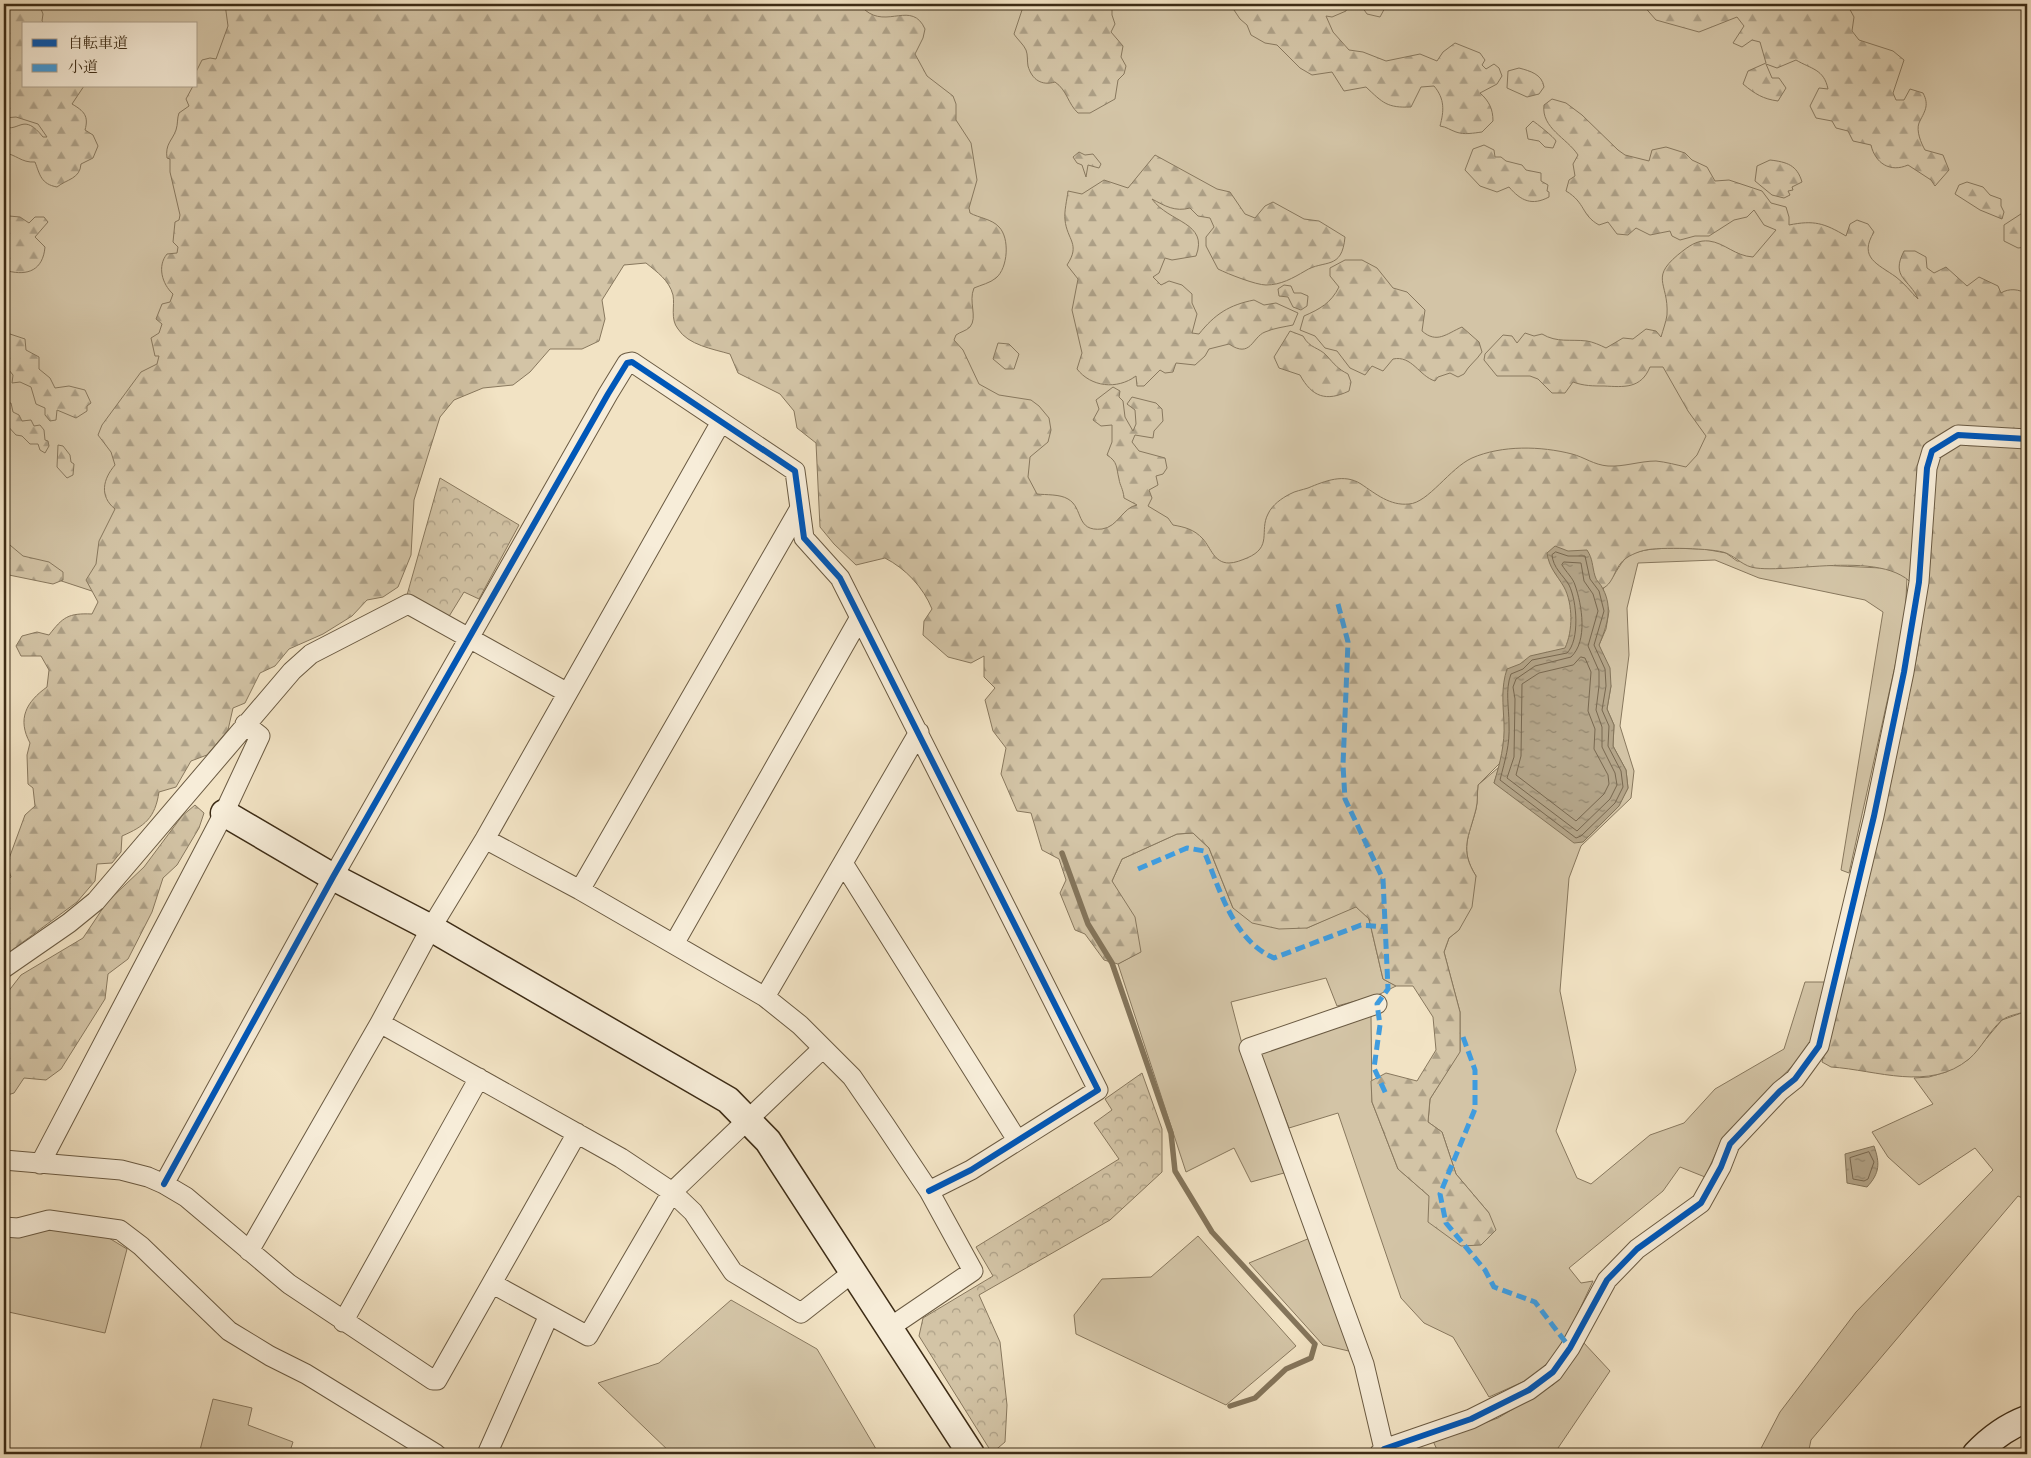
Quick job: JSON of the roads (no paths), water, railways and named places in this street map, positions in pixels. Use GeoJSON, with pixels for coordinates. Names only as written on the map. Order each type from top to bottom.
{"type":"FeatureCollection","features":[{"type":"Feature","properties":{"kind":"street"},"geometry":{"type":"LineString","coordinates":[[164,1184],[333,877],[468,639],[627,363],[632,362],[795,471],[804,538],[840,578],[1098,1090],[971,1170],[929,1191]]}},
{"type":"Feature","properties":{"kind":"street"},"geometry":{"type":"LineString","coordinates":[[249,1251],[380,1023],[431,928],[485,839],[566,692],[721,422]]}},
{"type":"Feature","properties":{"kind":"street"},"geometry":{"type":"LineString","coordinates":[[1376,1004],[1249,1048],[1364,1364],[1381,1452],[1471,1419],[1529,1390],[1553,1372],[1570,1348],[1607,1280],[1638,1249],[1701,1203],[1722,1167],[1730,1144],[1780,1091],[1795,1080],[1819,1046],[1874,816],[1904,672],[1919,582],[1926,477],[1932,451],[1945,441],[1958,435],[2027,439]]}},
{"type":"Feature","properties":{"kind":"street"},"geometry":{"type":"LineString","coordinates":[[580,890],[800,508]]}},
{"type":"Feature","properties":{"kind":"street"},"geometry":{"type":"LineString","coordinates":[[4,968],[69,923],[96,900],[292,671],[311,654],[408,604],[566,692]]}},
{"type":"Feature","properties":{"kind":"street"},"geometry":{"type":"LineString","coordinates":[[674,944],[859,619]]}},
{"type":"Feature","properties":{"kind":"street"},"geometry":{"type":"LineString","coordinates":[[40,1164],[224,813],[260,736],[245,724]]}},
{"type":"Feature","properties":{"kind":"street"},"geometry":{"type":"LineString","coordinates":[[765,997],[918,732]]}},
{"type":"Feature","properties":{"kind":"street"},"geometry":{"type":"LineString","coordinates":[[224,813],[333,877],[431,928],[728,1100],[768,1141],[971,1454]]}},
{"type":"Feature","properties":{"kind":"street"},"geometry":{"type":"LineString","coordinates":[[485,839],[580,890],[765,997],[800,1025],[852,1077],[929,1191],[973,1271],[889,1328]]}},
{"type":"Feature","properties":{"kind":"street"},"geometry":{"type":"LineString","coordinates":[[843,863],[1017,1140]]}},
{"type":"Feature","properties":{"kind":"street"},"geometry":{"type":"LineString","coordinates":[[380,1023],[621,1158],[672,1192],[693,1212],[733,1272],[801,1313],[852,1273]]}},
{"type":"Feature","properties":{"kind":"street"},"geometry":{"type":"LineString","coordinates":[[493,1284],[588,1336],[672,1192],[823,1048]]}},
{"type":"Feature","properties":{"kind":"street"},"geometry":{"type":"LineString","coordinates":[[343,1322],[479,1078]]}},
{"type":"Feature","properties":{"kind":"street"},"geometry":{"type":"LineString","coordinates":[[4,1160],[121,1170],[148,1177],[164,1184],[186,1197],[289,1284],[343,1322],[433,1380],[437,1380],[577,1133]]}},
{"type":"Feature","properties":{"kind":"street"},"geometry":{"type":"LineString","coordinates":[[4,1227],[18,1228],[49,1220],[120,1230],[141,1246],[229,1331],[270,1356],[306,1374],[436,1454]]}},
{"type":"Feature","properties":{"kind":"street"},"geometry":{"type":"LineString","coordinates":[[487,1454],[549,1315]]}},
{"type":"Feature","properties":{"kind":"street"},"geometry":{"type":"LineString","coordinates":[[1976,1454],[1988,1440],[2008,1427],[2027,1419]]}},
{"type":"Feature","properties":{"kind":"water"},"geometry":{"type":"Polygon","coordinates":[[[1555,546],[1568,551],[1587,550],[1596,578],[1606,596],[1608,617],[1599,645],[1610,668],[1611,686],[1607,709],[1614,725],[1613,746],[1626,770],[1628,788],[1619,806],[1583,842],[1574,843],[1494,783],[1503,746],[1503,689],[1507,669],[1520,664],[1530,656],[1565,648],[1568,641],[1571,626],[1569,601],[1564,587],[1551,567],[1547,553],[1555,546]]]}},
{"type":"Feature","properties":{"kind":"water"},"geometry":{"type":"Polygon","coordinates":[[[1874,1146],[1878,1168],[1871,1182],[1867,1187],[1847,1183],[1845,1154],[1874,1146]]]}},
{"type":"Feature","properties":{"kind":"waterway"},"geometry":{"type":"LineString","coordinates":[[1062,853],[1088,924],[1112,963],[1171,1133],[1175,1171],[1212,1232],[1315,1344],[1311,1358],[1286,1369],[1255,1398],[1230,1406]]}}]}
